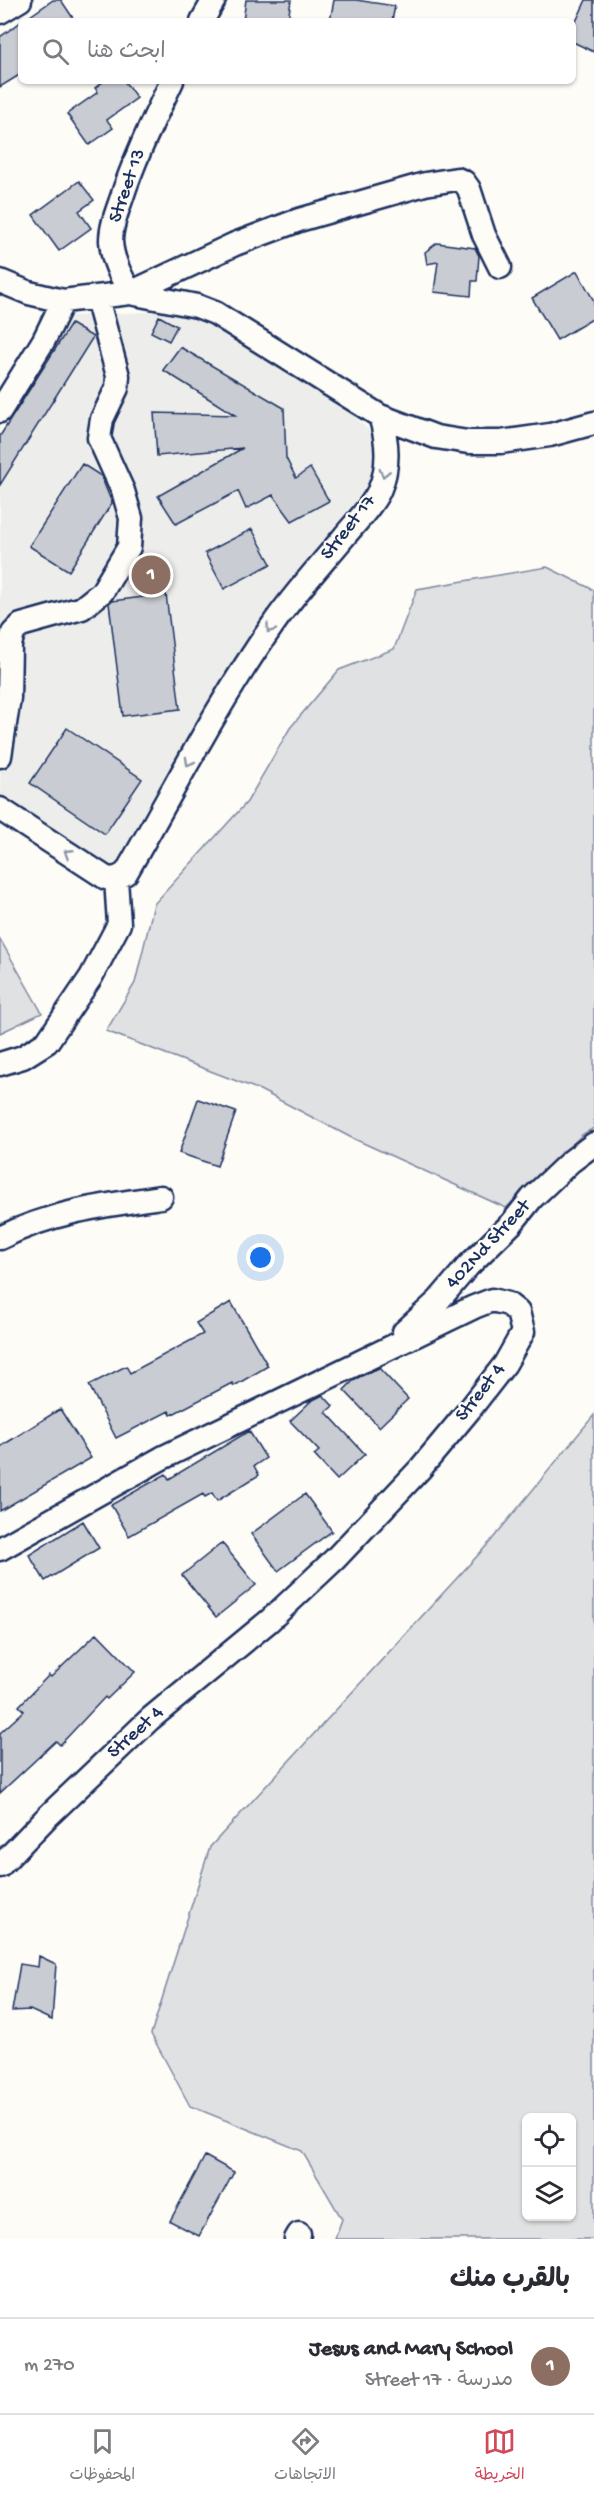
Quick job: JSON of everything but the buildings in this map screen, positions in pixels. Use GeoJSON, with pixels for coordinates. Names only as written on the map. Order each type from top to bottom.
{"type":"FeatureCollection","features":[{"type":"Feature","properties":{"kind":"street"},"geometry":{"type":"LineString","coordinates":[[0,12],[20,0]]}},
{"type":"Feature","properties":{"kind":"street"},"geometry":{"type":"LineString","coordinates":[[204,18],[214,0]]}},
{"type":"Feature","properties":{"kind":"street","name":"Street 13"},"geometry":{"type":"LineString","coordinates":[[130,293],[118,270],[113,254],[111,239],[113,223],[134,161],[171,84]]}},
{"type":"Feature","properties":{"kind":"street"},"geometry":{"type":"LineString","coordinates":[[0,281],[29,293],[63,301],[130,293],[235,244],[299,220],[425,184],[457,179],[464,182],[470,189],[484,235],[500,267]]}},
{"type":"Feature","properties":{"kind":"street"},"geometry":{"type":"LineString","coordinates":[[130,293],[197,306],[215,314],[380,416],[436,437],[501,442],[550,435],[594,423]]}},
{"type":"Feature","properties":{"kind":"street"},"geometry":{"type":"LineString","coordinates":[[0,756],[9,698],[10,645],[13,633],[21,625],[82,608],[102,592],[129,546],[131,518],[123,491],[99,438],[102,420],[117,388],[118,376],[97,298]]}},
{"type":"Feature","properties":{"kind":"street"},"geometry":{"type":"LineString","coordinates":[[0,411],[44,340],[63,301]]}},
{"type":"Feature","properties":{"kind":"street","name":"Street 17"},"geometry":{"type":"LineString","coordinates":[[116,879],[126,873],[240,673],[286,606],[372,503],[382,483],[387,460],[387,445],[380,416]]}},
{"type":"Feature","properties":{"kind":"street"},"geometry":{"type":"LineString","coordinates":[[0,809],[106,878],[116,879],[119,924],[91,976],[47,1042],[23,1057],[0,1064]]}},
{"type":"Feature","properties":{"kind":"street","name":"402Nd Street"},"geometry":{"type":"LineString","coordinates":[[385,1348],[438,1301],[512,1223],[532,1198],[570,1161],[594,1144]]}},
{"type":"Feature","properties":{"kind":"street"},"geometry":{"type":"LineString","coordinates":[[0,1238],[47,1218],[82,1209],[161,1197]]}},
{"type":"Feature","properties":{"kind":"street","name":"Street 4"},"geometry":{"type":"LineString","coordinates":[[0,1549],[162,1458],[385,1348],[492,1300],[514,1307],[518,1312],[523,1329],[505,1364],[413,1476],[335,1559],[269,1621],[150,1719],[48,1816],[0,1866]]}},
{"type":"Feature","properties":{"kind":"shaded area"},"geometry":{"type":"Polygon","coordinates":[[[163,311],[211,324],[341,404],[372,433],[376,468],[362,495],[114,876],[0,801],[0,436],[71,316],[163,311]]]}},
{"type":"Feature","properties":{"kind":"shaded area"},"geometry":{"type":"Polygon","coordinates":[[[547,567],[594,590],[594,1128],[583,1134],[506,1208],[350,1137],[260,1090],[106,1031],[135,983],[154,904],[247,802],[290,728],[339,670],[394,649],[417,589],[547,567]]]}},
{"type":"Feature","properties":{"kind":"shaded area"},"geometry":{"type":"Polygon","coordinates":[[[0,939],[42,1013],[0,1033],[0,939]]]}},
{"type":"Feature","properties":{"kind":"shaded area"},"geometry":{"type":"Polygon","coordinates":[[[594,1415],[594,2239],[335,2239],[342,2219],[302,2151],[190,2106],[151,2034],[210,1847],[490,1542],[594,1415]]]}},
{"type":"Feature","properties":{"kind":"place","name":"Jesus and Mary School"},"geometry":{"type":"Point","coordinates":[151,575]}}]}
